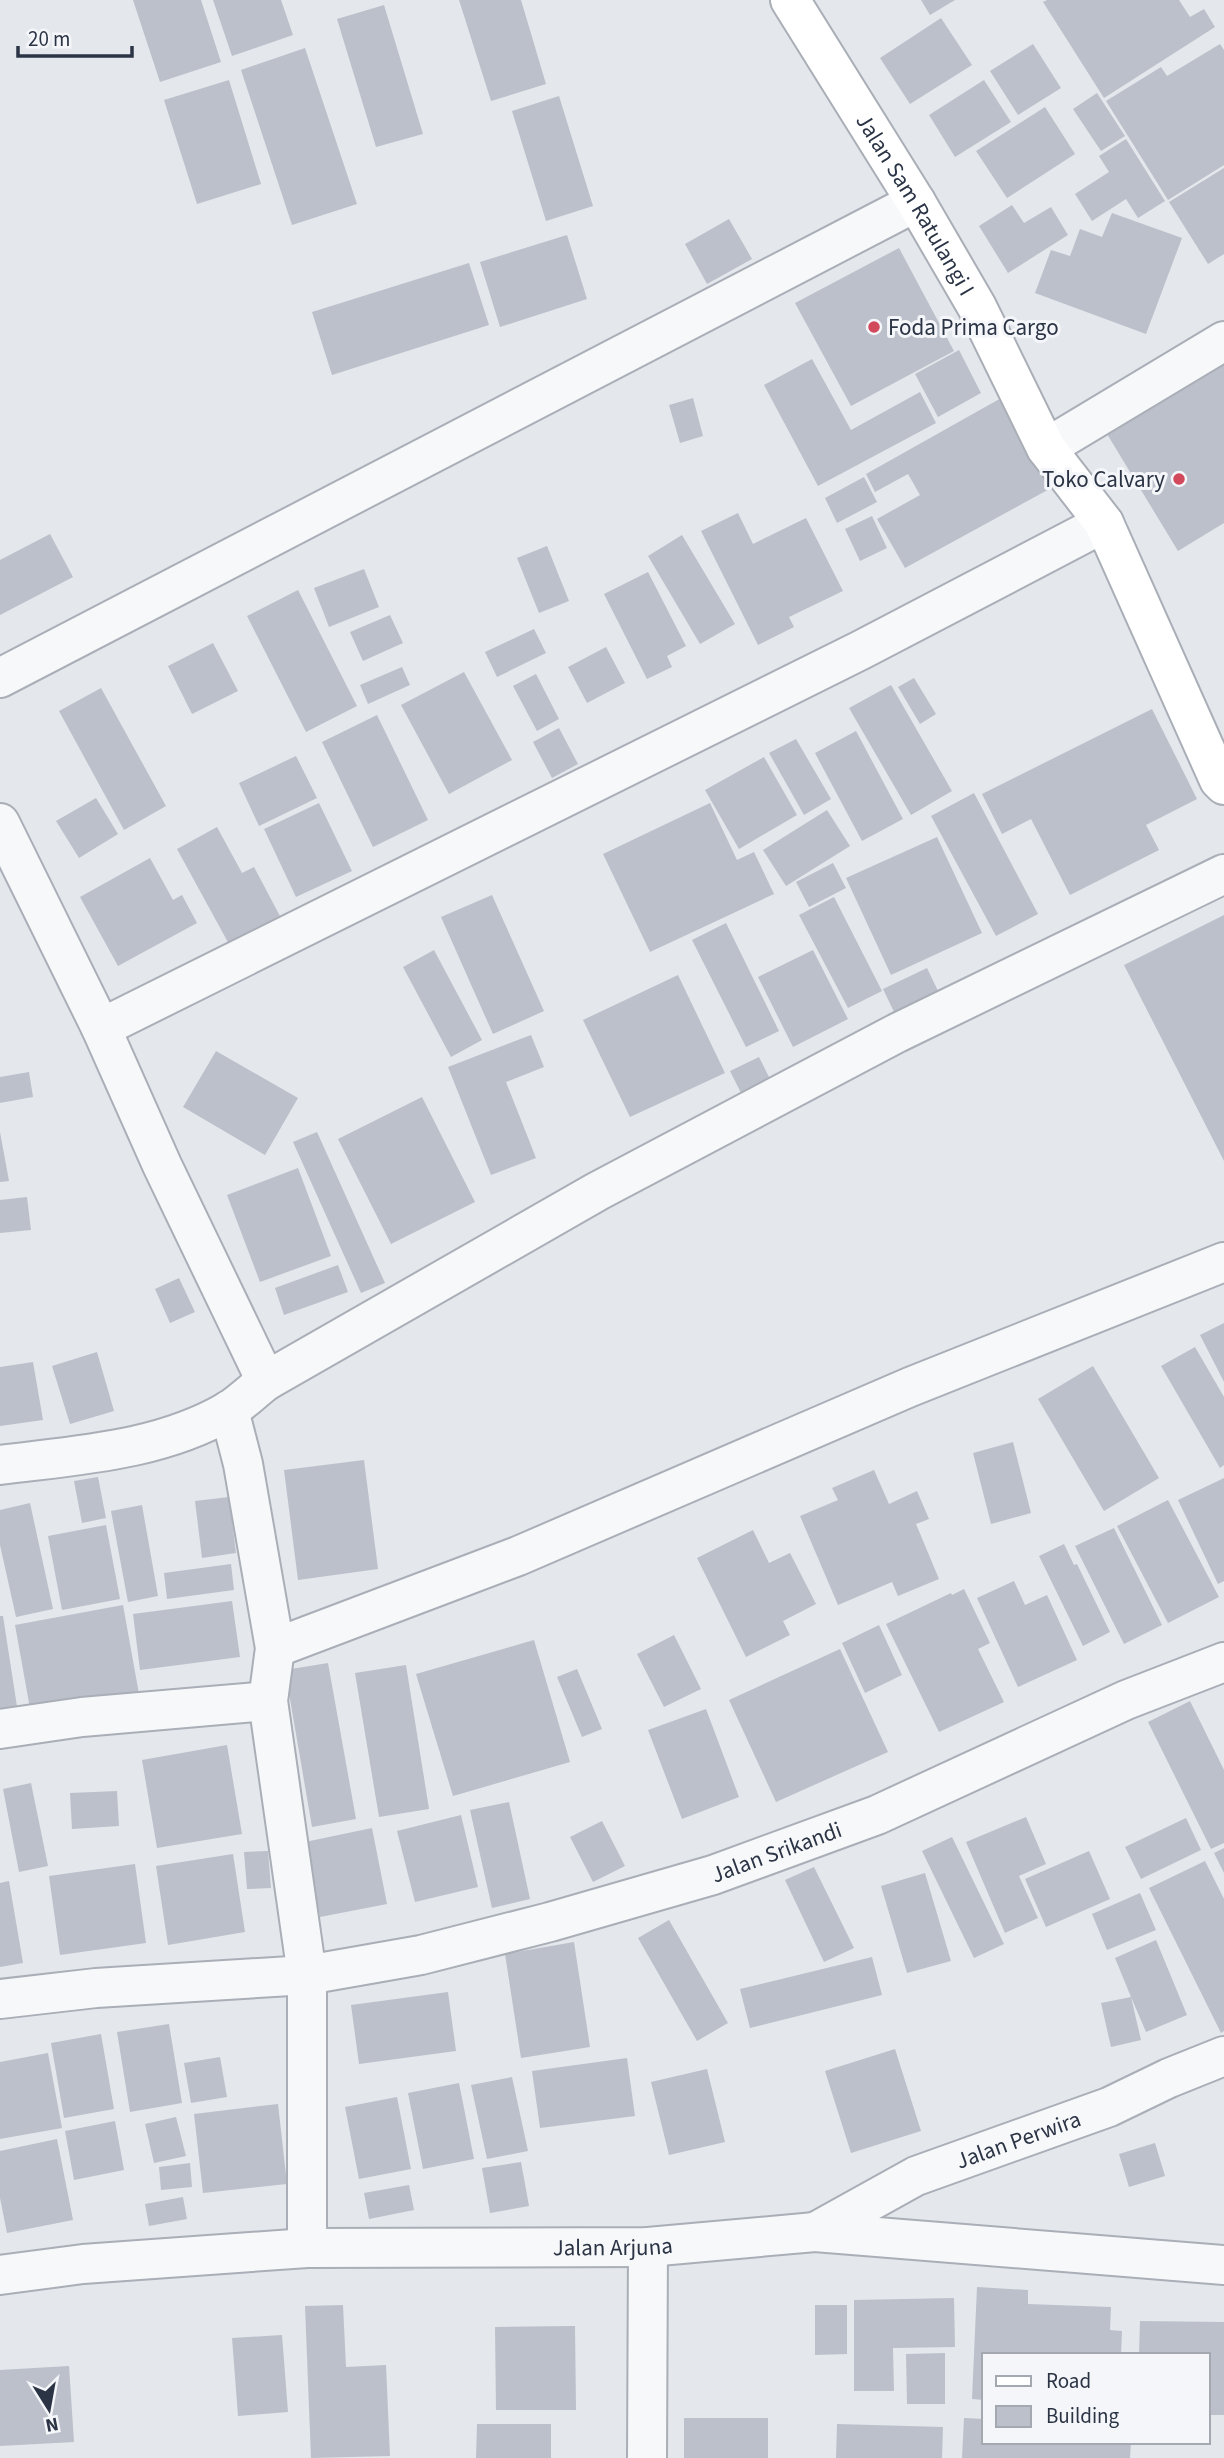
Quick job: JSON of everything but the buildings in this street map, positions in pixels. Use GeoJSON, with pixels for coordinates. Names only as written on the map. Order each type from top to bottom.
{"type":"FeatureCollection","features":[{"type":"Feature","properties":{"kind":"main road","name":"Jalan Sam Ratulangi I"},"geometry":{"type":"LineString","coordinates":[[790,0],[978,307],[1046,447],[1104,523],[1222,781]]}},
{"type":"Feature","properties":{"kind":"street"},"geometry":{"type":"LineString","coordinates":[[0,678],[916,202]]}},
{"type":"Feature","properties":{"kind":"street"},"geometry":{"type":"LineString","coordinates":[[1046,447],[1224,341]]}},
{"type":"Feature","properties":{"kind":"street"},"geometry":{"type":"LineString","coordinates":[[101,1028],[861,650],[1104,523]]}},
{"type":"Feature","properties":{"kind":"street"},"geometry":{"type":"LineString","coordinates":[[0,823],[101,1028],[162,1165],[266,1381]]}},
{"type":"Feature","properties":{"kind":"street"},"geometry":{"type":"LineString","coordinates":[[0,1465],[127,1449],[175,1435],[229,1410],[266,1381],[598,1191],[897,1033],[1224,874]]}},
{"type":"Feature","properties":{"kind":"street"},"geometry":{"type":"LineString","coordinates":[[275,1647],[518,1556],[910,1387],[1224,1262]]}},
{"type":"Feature","properties":{"kind":"street"},"geometry":{"type":"LineString","coordinates":[[229,1410],[243,1464],[275,1647],[268,1701],[307,1975],[307,2248]]}},
{"type":"Feature","properties":{"kind":"street","name":"Jalan Srikandi"},"geometry":{"type":"LineString","coordinates":[[0,1999],[96,1988],[307,1975],[421,1955],[550,1922],[713,1875],[877,1815],[1126,1700],[1224,1662]]}},
{"type":"Feature","properties":{"kind":"street"},"geometry":{"type":"LineString","coordinates":[[0,1729],[82,1717],[268,1701]]}},
{"type":"Feature","properties":{"kind":"street","name":"Jalan Perwira"},"geometry":{"type":"LineString","coordinates":[[815,2232],[916,2176],[1109,2107],[1169,2078],[1224,2056]]}},
{"type":"Feature","properties":{"kind":"street","name":"Jalan Arjuna"},"geometry":{"type":"LineString","coordinates":[[0,2275],[83,2264],[307,2248],[648,2247],[815,2232],[1224,2265]]}},
{"type":"Feature","properties":{"kind":"street"},"geometry":{"type":"LineString","coordinates":[[647,2458],[648,2247]]}},
{"type":"Feature","properties":{"kind":"place","name":"Foda Prima Cargo"},"geometry":{"type":"Point","coordinates":[874,327]}},
{"type":"Feature","properties":{"kind":"place","name":"Toko Calvary"},"geometry":{"type":"Point","coordinates":[1179,479]}}]}
